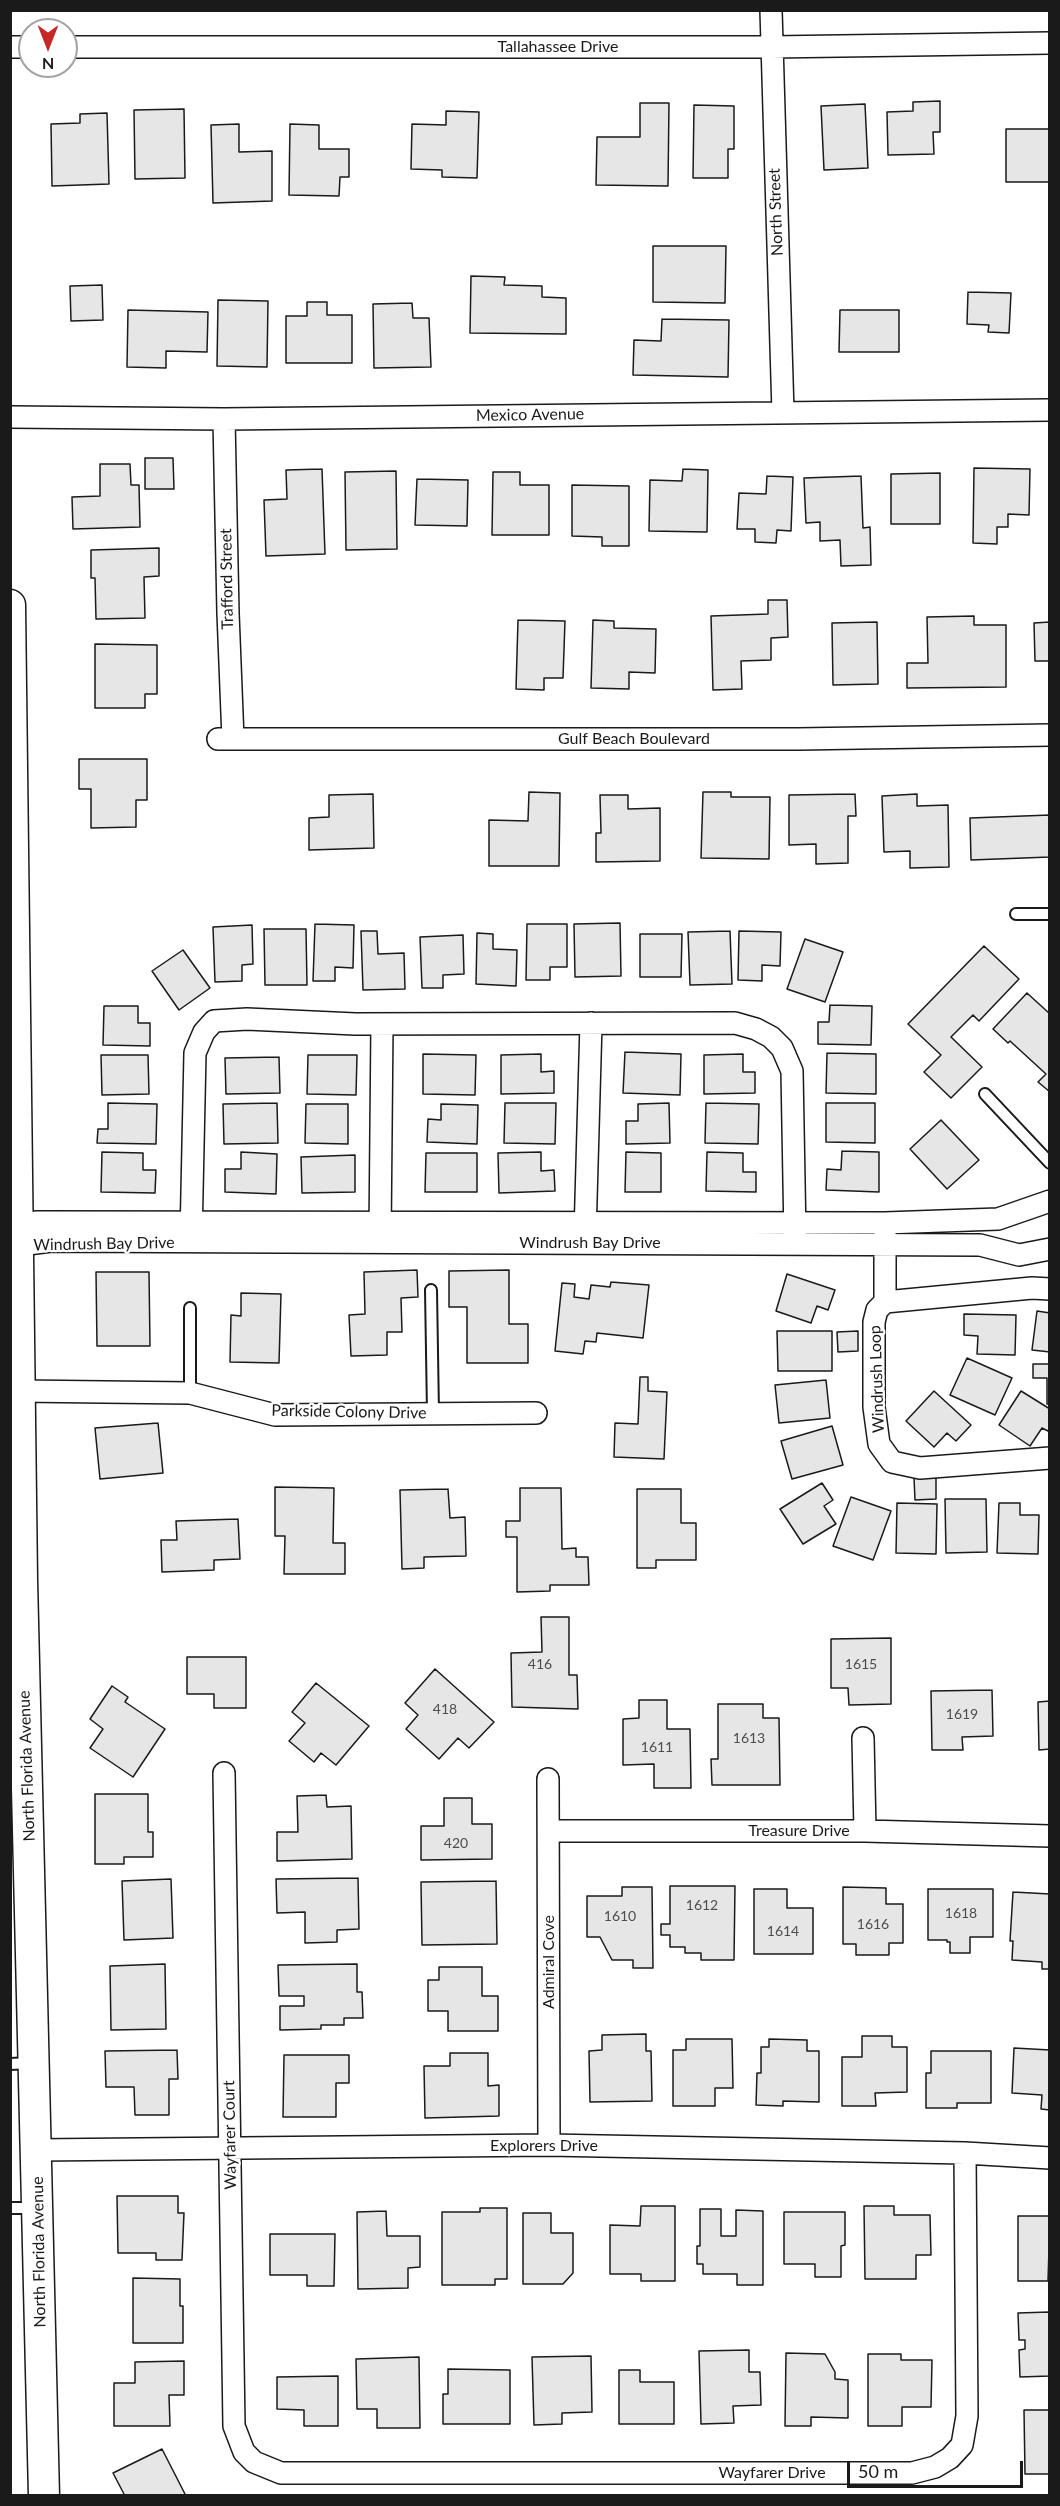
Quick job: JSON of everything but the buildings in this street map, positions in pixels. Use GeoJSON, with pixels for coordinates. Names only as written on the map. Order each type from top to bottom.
{"type":"FeatureCollection","features":[{"type":"Feature","properties":{"kind":"street","name":"North Street"},"geometry":{"type":"LineString","coordinates":[[771,10],[783,413]]}},
{"type":"Feature","properties":{"kind":"street","name":"Tallahassee Drive"},"geometry":{"type":"LineString","coordinates":[[78,47],[771,47],[1050,43]]}},
{"type":"Feature","properties":{"kind":"street","name":"Mexico Avenue"},"geometry":{"type":"LineString","coordinates":[[10,417],[224,418],[1050,410]]}},
{"type":"Feature","properties":{"kind":"street","name":"Trafford Street"},"geometry":{"type":"LineString","coordinates":[[224,418],[226,739]]}},
{"type":"Feature","properties":{"kind":"street","name":"North Florida Avenue"},"geometry":{"type":"LineString","coordinates":[[10,605],[15,1246],[20,1391],[16,1580],[23,2063],[37,2150],[25,2208],[44,2496]]}},
{"type":"Feature","properties":{"kind":"street","name":"Gulf Beach Boulevard"},"geometry":{"type":"LineString","coordinates":[[226,739],[798,739],[1050,735]]}},
{"type":"Feature","properties":{"kind":"street"},"geometry":{"type":"LineString","coordinates":[[191,1233],[195,1053],[204,1032],[214,1021],[247,1019],[382,1024],[735,1023],[756,1029],[771,1037],[782,1048],[792,1071],[795,1233]]}},
{"type":"Feature","properties":{"kind":"street"},"geometry":{"type":"LineString","coordinates":[[585,1233],[591,1023]]}},
{"type":"Feature","properties":{"kind":"street"},"geometry":{"type":"LineString","coordinates":[[380,1233],[382,1024]]}},
{"type":"Feature","properties":{"kind":"street","name":"Windrush Bay Drive"},"geometry":{"type":"LineString","coordinates":[[15,1246],[51,1241],[191,1233],[795,1233],[885,1223],[999,1219],[1050,1201]]}},
{"type":"Feature","properties":{"kind":"street"},"geometry":{"type":"LineString","coordinates":[[999,1219],[1000,1250]]}},
{"type":"Feature","properties":{"kind":"street"},"geometry":{"type":"LineString","coordinates":[[885,1223],[885,1302]]}},
{"type":"Feature","properties":{"kind":"street","name":"Windrush Bay Drive"},"geometry":{"type":"LineString","coordinates":[[795,1233],[885,1244],[980,1245],[1019,1255],[1050,1249]]}},
{"type":"Feature","properties":{"kind":"street","name":"Windrush Loop"},"geometry":{"type":"LineString","coordinates":[[1050,1289],[1032,1288],[885,1302],[877,1310],[874,1322],[874,1407],[879,1444],[892,1462],[920,1468],[1050,1458]]}},
{"type":"Feature","properties":{"kind":"street","name":"Parkside Colony Drive"},"geometry":{"type":"LineString","coordinates":[[20,1391],[190,1393],[275,1414],[537,1413]]}},
{"type":"Feature","properties":{"kind":"street"},"geometry":{"type":"LineString","coordinates":[[863,1738],[865,1831]]}},
{"type":"Feature","properties":{"kind":"street","name":"Wayfarer Court"},"geometry":{"type":"LineString","coordinates":[[224,1773],[234,2426],[238,2440],[254,2462],[281,2473]]}},
{"type":"Feature","properties":{"kind":"street","name":"Admiral Cove"},"geometry":{"type":"LineString","coordinates":[[548,1779],[549,2145]]}},
{"type":"Feature","properties":{"kind":"street","name":"Treasure Drive"},"geometry":{"type":"LineString","coordinates":[[549,1831],[865,1831],[1050,1836]]}},
{"type":"Feature","properties":{"kind":"street","name":"Explorers Drive"},"geometry":{"type":"LineString","coordinates":[[37,2150],[549,2145],[965,2153],[1050,2158]]}},
{"type":"Feature","properties":{"kind":"street","name":"Wayfarer Drive"},"geometry":{"type":"LineString","coordinates":[[281,2473],[912,2473],[935,2467],[950,2458],[962,2445],[967,2416],[965,2153]]}},
{"type":"Feature","properties":{"kind":"lane"},"geometry":{"type":"LineString","coordinates":[[1016,914],[1050,915]]}},
{"type":"Feature","properties":{"kind":"lane"},"geometry":{"type":"LineString","coordinates":[[985,1094],[1050,1163]]}},
{"type":"Feature","properties":{"kind":"lane"},"geometry":{"type":"LineString","coordinates":[[431,1290],[433,1413]]}},
{"type":"Feature","properties":{"kind":"lane"},"geometry":{"type":"LineString","coordinates":[[190,1308],[190,1393]]}}]}
